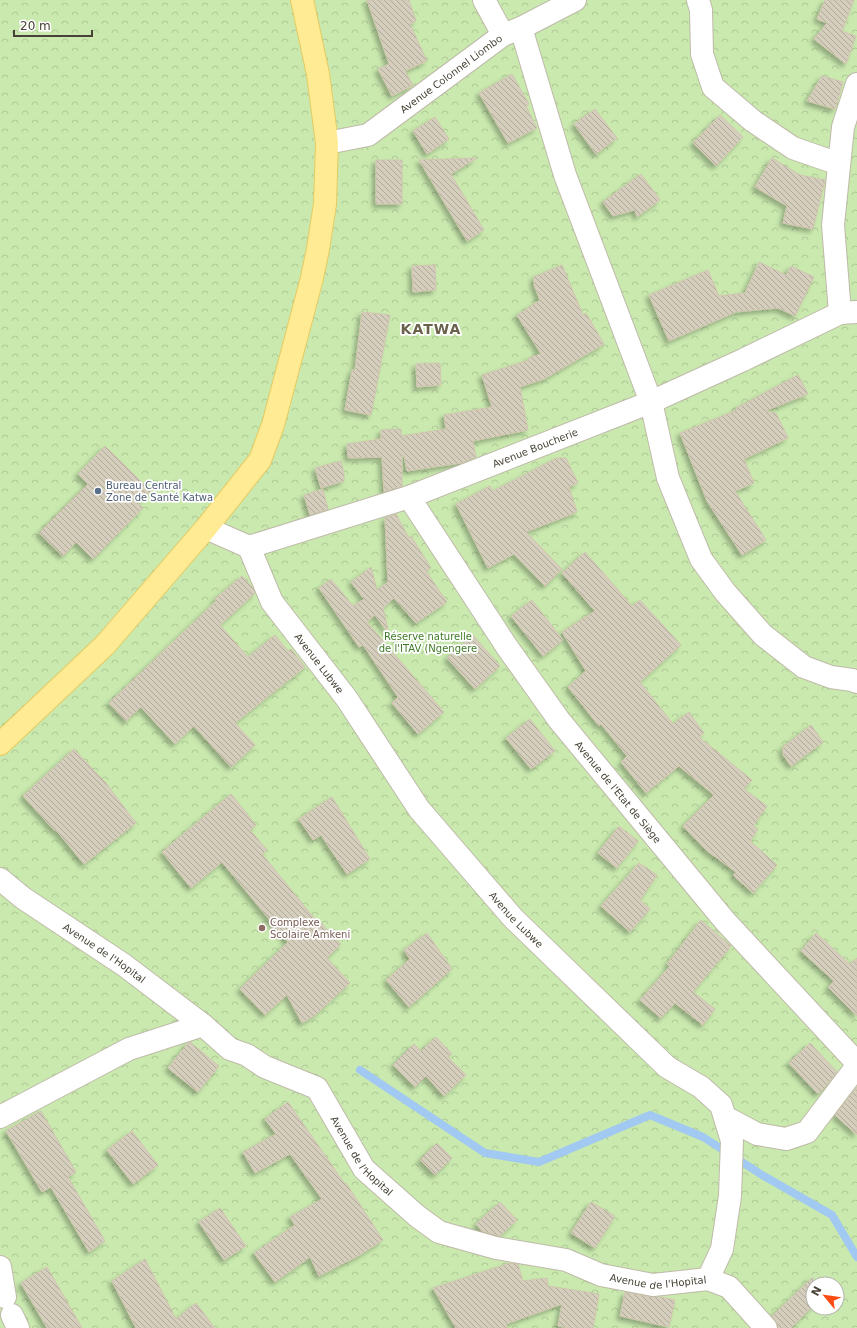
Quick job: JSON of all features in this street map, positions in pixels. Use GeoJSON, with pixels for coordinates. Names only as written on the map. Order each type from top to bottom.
{"type":"FeatureCollection","features":[{"type":"Feature","properties":{"kind":"main road"},"geometry":{"type":"LineString","coordinates":[[0,744],[105,645],[206,528],[260,460],[273,425],[312,278],[325,204],[327,143],[318,74],[302,0]]}},
{"type":"Feature","properties":{"kind":"street"},"geometry":{"type":"LineString","coordinates":[[484,0],[512,31],[565,176],[651,402],[668,478],[701,559],[725,592],[763,635],[804,667],[831,677],[857,682]]}},
{"type":"Feature","properties":{"kind":"street","name":"Avenue Colonnel Liombo"},"geometry":{"type":"LineString","coordinates":[[327,143],[368,135],[512,31],[575,0]]}},
{"type":"Feature","properties":{"kind":"street"},"geometry":{"type":"LineString","coordinates":[[698,0],[701,10],[702,54],[713,87],[753,121],[793,148],[839,164]]}},
{"type":"Feature","properties":{"kind":"street"},"geometry":{"type":"LineString","coordinates":[[848,312],[833,225],[843,127],[857,84]]}},
{"type":"Feature","properties":{"kind":"street","name":"Avenue Boucherie"},"geometry":{"type":"LineString","coordinates":[[249,547],[409,497],[651,402],[848,312]]}},
{"type":"Feature","properties":{"kind":"street","name":"Avenue de l'Etat de Siège"},"geometry":{"type":"LineString","coordinates":[[409,497],[507,647],[559,720],[725,921],[857,1064]]}},
{"type":"Feature","properties":{"kind":"street"},"geometry":{"type":"LineString","coordinates":[[206,528],[249,547]]}},
{"type":"Feature","properties":{"kind":"street","name":"Avenue Lubwe"},"geometry":{"type":"LineString","coordinates":[[249,547],[272,602],[347,699],[419,809],[513,918],[668,1067],[701,1087],[721,1105],[732,1141],[730,1196],[722,1249],[708,1279]]}},
{"type":"Feature","properties":{"kind":"street","name":"Avenue de l'Hopital"},"geometry":{"type":"LineString","coordinates":[[0,879],[23,898],[124,965],[203,1025],[230,1049],[247,1055],[266,1068],[317,1088],[364,1169],[417,1216],[439,1232],[496,1248],[566,1260],[601,1275],[653,1285],[708,1279],[728,1287],[766,1328]]}},
{"type":"Feature","properties":{"kind":"street"},"geometry":{"type":"LineString","coordinates":[[0,1117],[129,1049],[203,1025]]}},
{"type":"Feature","properties":{"kind":"street"},"geometry":{"type":"LineString","coordinates":[[725,1117],[757,1134],[786,1139],[807,1132],[857,1064]]}},
{"type":"Feature","properties":{"kind":"street"},"geometry":{"type":"LineString","coordinates":[[0,1267],[12,1313]]}},
{"type":"Feature","properties":{"kind":"green space","name":"Réserve naturelle de l'ITAV (Ngengere"},"geometry":{"type":"Polygon","coordinates":[[[0,0],[857,0],[857,1328],[0,1328],[0,0]]]}},
{"type":"Feature","properties":{"kind":"building"},"geometry":{"type":"Polygon","coordinates":[[[367,0],[409,0],[416,21],[410,24],[427,61],[405,71],[413,85],[392,96],[378,69],[389,64],[367,0]]]}},
{"type":"Feature","properties":{"kind":"building"},"geometry":{"type":"Polygon","coordinates":[[[825,0],[854,0],[842,31],[856,36],[846,64],[814,39],[827,23],[817,19],[825,0]]]}},
{"type":"Feature","properties":{"kind":"building"},"geometry":{"type":"Polygon","coordinates":[[[512,74],[529,104],[526,106],[537,128],[508,143],[479,93],[512,74]]]}},
{"type":"Feature","properties":{"kind":"building"},"geometry":{"type":"Polygon","coordinates":[[[822,76],[843,82],[835,109],[807,101],[822,76]]]}},
{"type":"Feature","properties":{"kind":"building"},"geometry":{"type":"Polygon","coordinates":[[[595,109],[617,138],[596,154],[574,124],[595,109]]]}},
{"type":"Feature","properties":{"kind":"building"},"geometry":{"type":"Polygon","coordinates":[[[720,115],[743,137],[716,166],[693,143],[720,115]]]}},
{"type":"Feature","properties":{"kind":"building"},"geometry":{"type":"Polygon","coordinates":[[[435,117],[449,139],[427,154],[413,131],[435,117]]]}},
{"type":"Feature","properties":{"kind":"building"},"geometry":{"type":"Polygon","coordinates":[[[477,158],[451,174],[484,230],[467,241],[419,160],[477,158]]]}},
{"type":"Feature","properties":{"kind":"building"},"geometry":{"type":"Polygon","coordinates":[[[772,158],[800,175],[825,180],[813,229],[783,223],[787,206],[755,187],[772,158]]]}},
{"type":"Feature","properties":{"kind":"building"},"geometry":{"type":"Polygon","coordinates":[[[376,160],[402,160],[402,204],[376,204],[376,160]]]}},
{"type":"Feature","properties":{"kind":"building"},"geometry":{"type":"Polygon","coordinates":[[[641,174],[660,200],[637,217],[635,210],[613,216],[603,202],[641,174]]]}},
{"type":"Feature","properties":{"kind":"building"},"geometry":{"type":"Polygon","coordinates":[[[759,262],[786,275],[791,266],[814,277],[795,316],[778,308],[736,312],[669,341],[649,295],[708,270],[719,296],[745,293],[759,262]]]}},
{"type":"Feature","properties":{"kind":"building"},"geometry":{"type":"Polygon","coordinates":[[[435,265],[436,290],[413,292],[412,266],[435,265]]]}},
{"type":"Feature","properties":{"kind":"building"},"geometry":{"type":"Polygon","coordinates":[[[562,265],[583,315],[586,313],[604,344],[544,379],[520,387],[528,430],[473,441],[476,457],[461,463],[407,471],[404,456],[402,456],[402,486],[384,492],[382,457],[348,458],[347,444],[381,439],[381,430],[401,429],[401,436],[446,429],[444,415],[492,407],[482,375],[529,360],[528,358],[541,354],[517,315],[540,300],[534,285],[534,277],[562,265]]]}},
{"type":"Feature","properties":{"kind":"building"},"geometry":{"type":"Polygon","coordinates":[[[362,312],[390,315],[371,415],[345,410],[352,370],[355,370],[362,312]]]}},
{"type":"Feature","properties":{"kind":"building"},"geometry":{"type":"Polygon","coordinates":[[[440,363],[441,385],[417,387],[416,364],[440,363]]]}},
{"type":"Feature","properties":{"kind":"building"},"geometry":{"type":"Polygon","coordinates":[[[798,375],[808,394],[765,411],[776,413],[788,438],[744,459],[754,483],[735,491],[766,540],[742,555],[707,501],[680,433],[737,410],[736,408],[798,375]]]}},
{"type":"Feature","properties":{"kind":"building"},"geometry":{"type":"Polygon","coordinates":[[[105,446],[151,491],[138,504],[143,508],[93,559],[76,542],[63,556],[39,533],[88,484],[78,474],[105,446]]]}},
{"type":"Feature","properties":{"kind":"building"},"geometry":{"type":"Polygon","coordinates":[[[557,458],[566,458],[578,483],[569,487],[577,512],[526,532],[562,569],[545,586],[514,554],[488,568],[456,504],[490,486],[493,491],[557,458]]]}},
{"type":"Feature","properties":{"kind":"building"},"geometry":{"type":"Polygon","coordinates":[[[341,461],[344,481],[321,488],[315,468],[341,461]]]}},
{"type":"Feature","properties":{"kind":"building"},"geometry":{"type":"Polygon","coordinates":[[[323,489],[328,509],[310,515],[304,495],[323,489]]]}},
{"type":"Feature","properties":{"kind":"building"},"geometry":{"type":"Polygon","coordinates":[[[396,514],[409,538],[411,536],[431,568],[426,571],[447,602],[416,623],[394,598],[383,608],[388,629],[386,630],[375,615],[367,622],[444,712],[418,734],[392,703],[398,697],[363,645],[359,647],[319,588],[331,579],[353,606],[364,599],[351,582],[371,567],[377,590],[388,582],[385,518],[396,514]]]}},
{"type":"Feature","properties":{"kind":"building"},"geometry":{"type":"Polygon","coordinates":[[[585,552],[632,606],[640,600],[681,645],[640,682],[673,724],[689,712],[704,733],[699,737],[752,780],[744,789],[767,806],[753,826],[758,829],[750,841],[777,865],[753,893],[733,875],[736,872],[706,850],[683,826],[714,795],[679,766],[646,793],[621,762],[627,756],[601,724],[599,726],[568,687],[586,671],[562,632],[595,611],[562,573],[585,552]]]}},
{"type":"Feature","properties":{"kind":"building"},"geometry":{"type":"Polygon","coordinates":[[[242,576],[253,588],[255,593],[220,625],[248,657],[275,635],[288,651],[291,649],[305,667],[235,723],[255,745],[231,767],[194,726],[175,744],[141,707],[126,721],[109,703],[216,601],[215,599],[242,576]]]}},
{"type":"Feature","properties":{"kind":"building"},"geometry":{"type":"Polygon","coordinates":[[[532,600],[563,640],[543,656],[511,616],[532,600]]]}},
{"type":"Feature","properties":{"kind":"building"},"geometry":{"type":"Polygon","coordinates":[[[473,635],[500,666],[475,689],[447,658],[473,635]]]}},
{"type":"Feature","properties":{"kind":"building"},"geometry":{"type":"Polygon","coordinates":[[[530,719],[555,751],[531,769],[506,738],[530,719]]]}},
{"type":"Feature","properties":{"kind":"building"},"geometry":{"type":"Polygon","coordinates":[[[811,725],[823,742],[791,766],[783,755],[783,747],[811,725]]]}},
{"type":"Feature","properties":{"kind":"building"},"geometry":{"type":"Polygon","coordinates":[[[74,749],[106,783],[136,823],[84,864],[56,830],[55,831],[23,796],[74,749]]]}},
{"type":"Feature","properties":{"kind":"building"},"geometry":{"type":"Polygon","coordinates":[[[231,794],[256,825],[250,830],[267,850],[262,854],[315,919],[316,918],[341,944],[327,958],[350,983],[314,1016],[302,1023],[287,995],[265,1015],[240,989],[288,942],[222,862],[191,888],[162,852],[231,794]]]}},
{"type":"Feature","properties":{"kind":"building"},"geometry":{"type":"Polygon","coordinates":[[[332,797],[370,859],[347,874],[321,835],[313,840],[299,819],[332,797]]]}},
{"type":"Feature","properties":{"kind":"building"},"geometry":{"type":"Polygon","coordinates":[[[619,826],[638,841],[617,868],[598,853],[619,826]]]}},
{"type":"Feature","properties":{"kind":"building"},"geometry":{"type":"Polygon","coordinates":[[[639,863],[657,875],[640,900],[650,909],[630,932],[601,906],[639,863]]]}},
{"type":"Feature","properties":{"kind":"building"},"geometry":{"type":"Polygon","coordinates":[[[701,920],[731,946],[693,992],[715,1009],[703,1025],[675,1003],[661,1018],[640,1000],[670,966],[667,964],[701,920]]]}},
{"type":"Feature","properties":{"kind":"building"},"geometry":{"type":"Polygon","coordinates":[[[427,933],[452,969],[409,1007],[386,980],[410,959],[404,950],[427,933]]]}},
{"type":"Feature","properties":{"kind":"building"},"geometry":{"type":"Polygon","coordinates":[[[816,933],[850,964],[857,958],[857,1016],[828,987],[834,981],[801,951],[816,933]]]}},
{"type":"Feature","properties":{"kind":"building"},"geometry":{"type":"Polygon","coordinates":[[[436,1037],[452,1054],[448,1057],[466,1075],[444,1096],[426,1076],[415,1087],[393,1065],[414,1044],[421,1051],[436,1037]]]}},
{"type":"Feature","properties":{"kind":"building"},"geometry":{"type":"Polygon","coordinates":[[[190,1042],[219,1066],[198,1092],[168,1068],[190,1042]]]}},
{"type":"Feature","properties":{"kind":"building"},"geometry":{"type":"Polygon","coordinates":[[[810,1043],[837,1072],[818,1094],[789,1063],[810,1043]]]}},
{"type":"Feature","properties":{"kind":"building"},"geometry":{"type":"Polygon","coordinates":[[[857,1087],[857,1135],[835,1115],[857,1087]]]}},
{"type":"Feature","properties":{"kind":"building"},"geometry":{"type":"Polygon","coordinates":[[[288,1102],[345,1184],[346,1183],[383,1240],[360,1255],[319,1276],[310,1257],[275,1282],[254,1253],[295,1225],[290,1217],[322,1199],[290,1154],[255,1173],[243,1152],[276,1134],[265,1119],[288,1102]]]}},
{"type":"Feature","properties":{"kind":"building"},"geometry":{"type":"Polygon","coordinates":[[[41,1111],[76,1172],[68,1177],[105,1241],[89,1252],[51,1187],[42,1192],[6,1131],[41,1111]]]}},
{"type":"Feature","properties":{"kind":"building"},"geometry":{"type":"Polygon","coordinates":[[[132,1131],[158,1165],[133,1184],[107,1150],[132,1131]]]}},
{"type":"Feature","properties":{"kind":"building"},"geometry":{"type":"Polygon","coordinates":[[[437,1143],[452,1158],[435,1175],[420,1160],[437,1143]]]}},
{"type":"Feature","properties":{"kind":"building"},"geometry":{"type":"Polygon","coordinates":[[[500,1202],[517,1220],[500,1236],[482,1231],[476,1224],[500,1202]]]}},
{"type":"Feature","properties":{"kind":"building"},"geometry":{"type":"Polygon","coordinates":[[[591,1202],[615,1216],[595,1248],[571,1233],[591,1202]]]}},
{"type":"Feature","properties":{"kind":"building"},"geometry":{"type":"Polygon","coordinates":[[[220,1208],[246,1246],[224,1260],[199,1222],[220,1208]]]}},
{"type":"Feature","properties":{"kind":"building"},"geometry":{"type":"Polygon","coordinates":[[[145,1259],[176,1319],[196,1303],[215,1328],[136,1328],[112,1281],[145,1259]]]}},
{"type":"Feature","properties":{"kind":"building"},"geometry":{"type":"Polygon","coordinates":[[[510,1263],[518,1264],[523,1281],[547,1278],[548,1286],[599,1294],[593,1328],[569,1328],[558,1326],[562,1304],[506,1324],[507,1328],[456,1328],[433,1288],[510,1263]]]}},
{"type":"Feature","properties":{"kind":"building"},"geometry":{"type":"Polygon","coordinates":[[[47,1267],[82,1328],[47,1328],[21,1283],[47,1267]]]}},
{"type":"Feature","properties":{"kind":"building"},"geometry":{"type":"Polygon","coordinates":[[[805,1285],[805,1314],[791,1328],[778,1328],[778,1325],[772,1316],[805,1285]]]}},
{"type":"Feature","properties":{"kind":"building"},"geometry":{"type":"Polygon","coordinates":[[[625,1292],[675,1300],[669,1327],[620,1316],[625,1292]]]}},
{"type":"Feature","properties":{"kind":"waterway"},"geometry":{"type":"LineString","coordinates":[[360,1070],[485,1153],[539,1162],[650,1115],[703,1137],[762,1175],[832,1215],[857,1257]]}},
{"type":"Feature","properties":{"kind":"place","name":"Bureau Central Zone de Santé Katwa"},"geometry":{"type":"Point","coordinates":[98,491]}},
{"type":"Feature","properties":{"kind":"place","name":"Complexe Scolaire Amkeni"},"geometry":{"type":"Point","coordinates":[262,928]}},
{"type":"Feature","properties":{"kind":"district","name":"KATWA"},"geometry":{"type":"Point","coordinates":[431,329]}}]}
